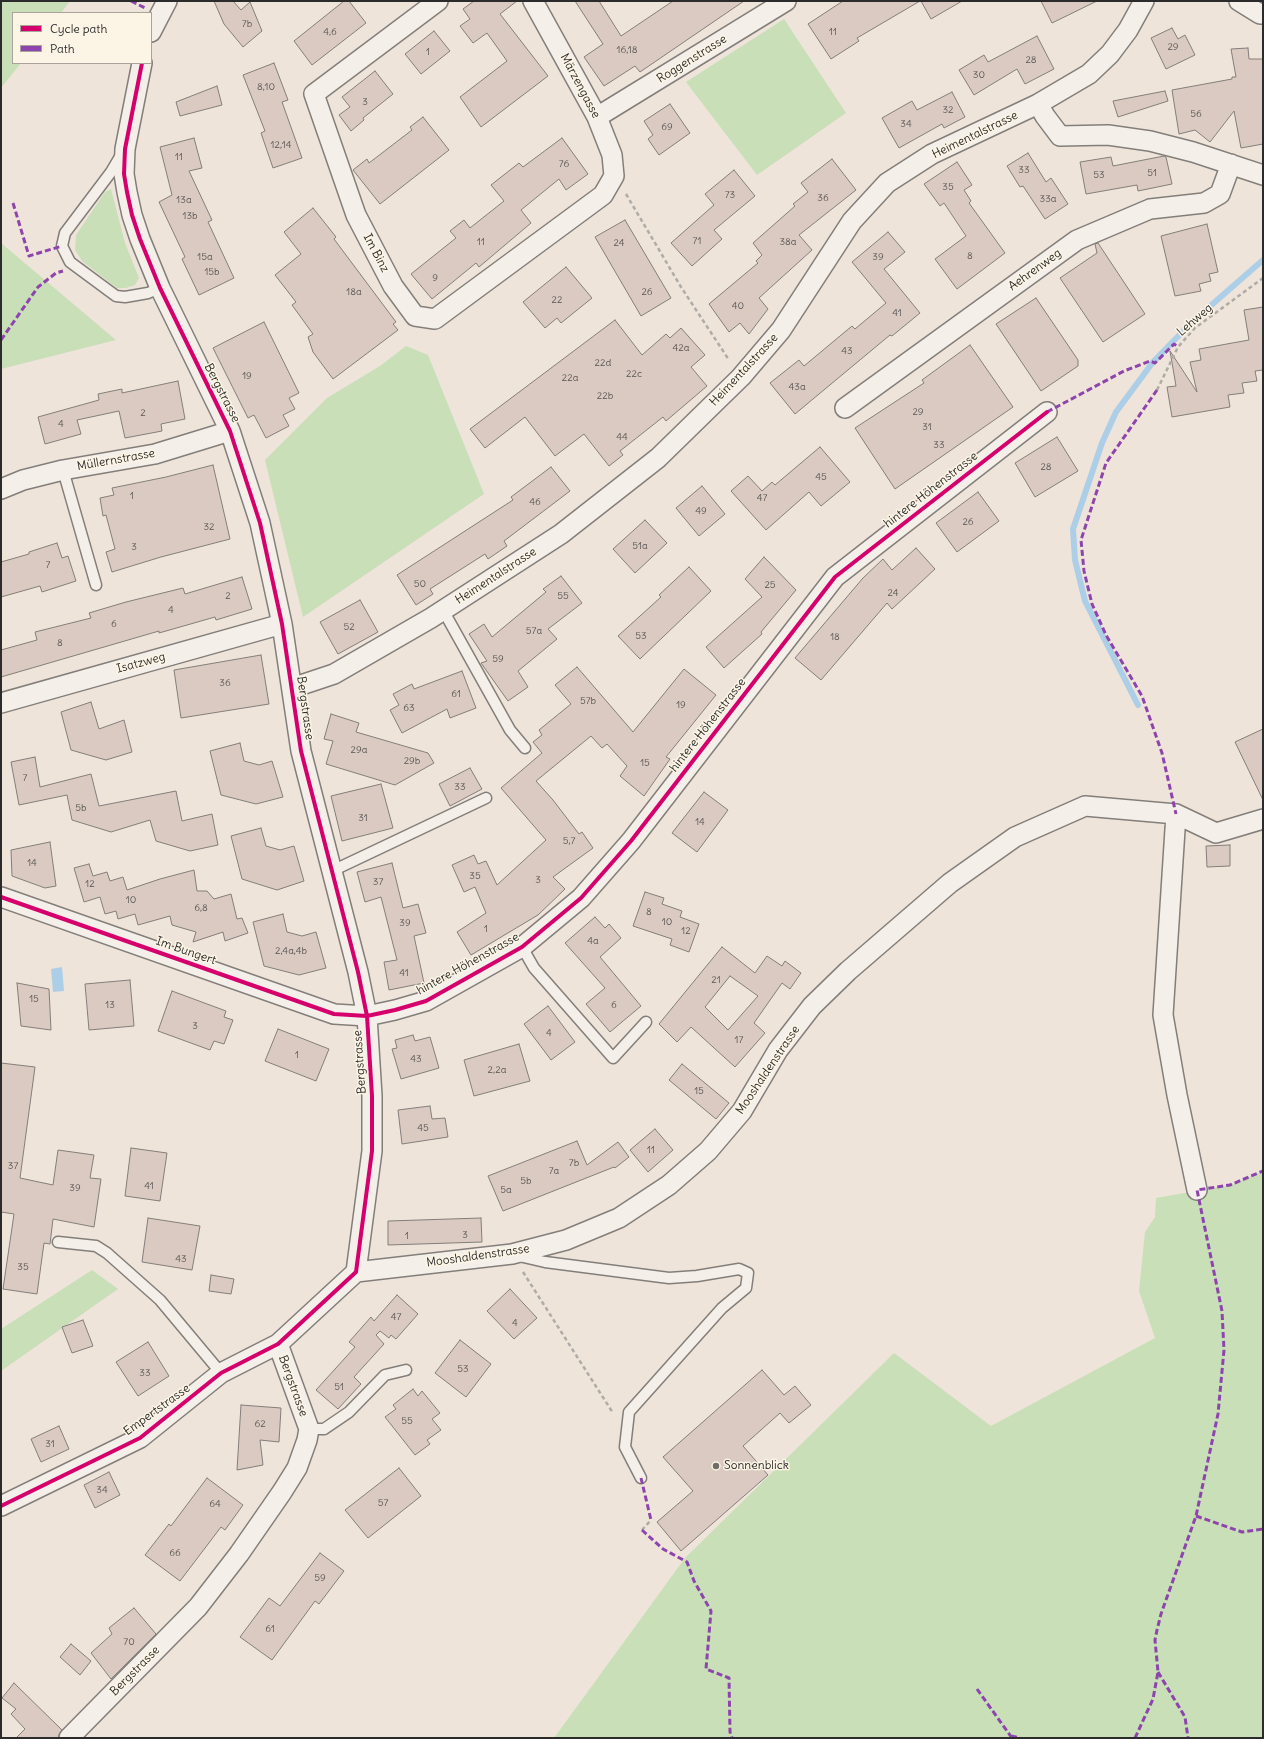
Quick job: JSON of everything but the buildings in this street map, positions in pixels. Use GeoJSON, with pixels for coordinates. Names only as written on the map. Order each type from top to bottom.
{"type":"FeatureCollection","features":[{"type":"Feature","properties":{"kind":"street"},"geometry":{"type":"LineString","coordinates":[[152,30],[167,1]]}},
{"type":"Feature","properties":{"kind":"street","name":"Im Binz"},"geometry":{"type":"LineString","coordinates":[[438,1],[314,94],[356,215],[393,286],[416,316],[435,319],[603,195],[614,176]]}},
{"type":"Feature","properties":{"kind":"street","name":"Märzengasse"},"geometry":{"type":"LineString","coordinates":[[533,1],[597,117],[612,155],[614,176]]}},
{"type":"Feature","properties":{"kind":"street","name":"Roggenstrasse"},"geometry":{"type":"LineString","coordinates":[[597,117],[786,1]]}},
{"type":"Feature","properties":{"kind":"street","name":"Heimentalstrasse"},"geometry":{"type":"LineString","coordinates":[[292,688],[334,674],[443,610],[567,530],[658,458],[741,377],[780,330],[852,221],[887,183],[932,154],[1038,104],[1089,74],[1110,54],[1128,30],[1144,1]]}},
{"type":"Feature","properties":{"kind":"street"},"geometry":{"type":"LineString","coordinates":[[1239,1],[1260,14],[1263,14]]}},
{"type":"Feature","properties":{"kind":"street","name":"Bergstrasse"},"geometry":{"type":"LineString","coordinates":[[69,1738],[198,1607],[239,1554],[282,1492],[296,1468],[307,1440],[309,1429],[278,1344],[356,1272],[372,1151],[372,1096],[367,1016],[358,972],[301,751],[282,624],[260,523],[230,432],[160,288],[132,215],[124,174],[125,150],[142,64]]}},
{"type":"Feature","properties":{"kind":"street"},"geometry":{"type":"LineString","coordinates":[[1038,104],[1060,136],[1108,135],[1150,141],[1193,152],[1263,175]]}},
{"type":"Feature","properties":{"kind":"street","name":"Aehrenweg"},"geometry":{"type":"LineString","coordinates":[[845,408],[1077,240],[1150,208],[1204,203],[1220,194],[1231,164]]}},
{"type":"Feature","properties":{"kind":"street","name":"hintere Höhenstrasse"},"geometry":{"type":"LineString","coordinates":[[367,1016],[426,1001],[522,947],[581,898],[631,841],[835,577],[1047,412]]}},
{"type":"Feature","properties":{"kind":"street","name":"Müllernstrasse"},"geometry":{"type":"LineString","coordinates":[[1,488],[23,480],[63,470],[155,454],[230,432]]}},
{"type":"Feature","properties":{"kind":"street","name":"Isatzweg"},"geometry":{"type":"LineString","coordinates":[[1,703],[282,624]]}},
{"type":"Feature","properties":{"kind":"street","name":"Mooshaldenstrasse"},"geometry":{"type":"LineString","coordinates":[[356,1272],[512,1254],[566,1240],[619,1218],[669,1186],[708,1151],[742,1111],[778,1050],[812,1006],[848,971],[950,883],[1015,837],[1085,806],[1176,814],[1216,832],[1263,819]]}},
{"type":"Feature","properties":{"kind":"street"},"geometry":{"type":"LineString","coordinates":[[1176,814],[1164,1015],[1177,1095],[1197,1190]]}},
{"type":"Feature","properties":{"kind":"street","name":"Im Bungert"},"geometry":{"type":"LineString","coordinates":[[1,897],[334,1014],[367,1016]]}},
{"type":"Feature","properties":{"kind":"street","name":"Empertstrasse"},"geometry":{"type":"LineString","coordinates":[[1,1506],[140,1438],[221,1374],[278,1344]]}},
{"type":"Feature","properties":{"kind":"lane"},"geometry":{"type":"LineString","coordinates":[[125,150],[111,172],[65,233],[62,246],[70,262],[116,296],[125,297],[148,294],[160,288]]}},
{"type":"Feature","properties":{"kind":"lane"},"geometry":{"type":"LineString","coordinates":[[63,470],[96,585]]}},
{"type":"Feature","properties":{"kind":"lane"},"geometry":{"type":"LineString","coordinates":[[443,610],[510,730],[525,748]]}},
{"type":"Feature","properties":{"kind":"lane"},"geometry":{"type":"LineString","coordinates":[[332,871],[486,798]]}},
{"type":"Feature","properties":{"kind":"lane"},"geometry":{"type":"LineString","coordinates":[[522,947],[534,968],[613,1058],[646,1022]]}},
{"type":"Feature","properties":{"kind":"lane"},"geometry":{"type":"LineString","coordinates":[[58,1242],[96,1246],[107,1253],[160,1300],[221,1374]]}},
{"type":"Feature","properties":{"kind":"lane"},"geometry":{"type":"LineString","coordinates":[[512,1254],[545,1262],[669,1278],[697,1276],[739,1269],[748,1273],[746,1288],[722,1308],[629,1412],[624,1447],[641,1478]]}},
{"type":"Feature","properties":{"kind":"lane"},"geometry":{"type":"LineString","coordinates":[[309,1429],[324,1430],[349,1412],[385,1375],[406,1370]]}},
{"type":"Feature","properties":{"kind":"path"},"geometry":{"type":"LineString","coordinates":[[628,198],[680,287],[741,377]]}},
{"type":"Feature","properties":{"kind":"path"},"geometry":{"type":"LineString","coordinates":[[512,1254],[612,1412],[627,1421]]}},
{"type":"Feature","properties":{"kind":"path"},"geometry":{"type":"LineString","coordinates":[[642,1530],[651,1520]]}},
{"type":"Feature","properties":{"kind":"green space"},"geometry":{"type":"Polygon","coordinates":[[[1,1],[70,1],[62,12],[12,12],[12,64],[20,64],[1,88],[1,1]]]}},
{"type":"Feature","properties":{"kind":"green space"},"geometry":{"type":"Polygon","coordinates":[[[784,19],[846,113],[757,175],[686,82],[784,19]]]}},
{"type":"Feature","properties":{"kind":"green space"},"geometry":{"type":"Polygon","coordinates":[[[111,189],[125,243],[139,278],[135,285],[126,288],[117,288],[82,261],[75,250],[76,235],[105,192],[111,189]]]}},
{"type":"Feature","properties":{"kind":"green space"},"geometry":{"type":"Polygon","coordinates":[[[1,243],[116,340],[1,369],[1,243]]]}},
{"type":"Feature","properties":{"kind":"green space"},"geometry":{"type":"Polygon","coordinates":[[[406,346],[428,355],[484,494],[303,617],[265,460],[327,398],[380,366],[406,346]]]}},
{"type":"Feature","properties":{"kind":"green space"},"geometry":{"type":"Polygon","coordinates":[[[1263,1171],[1263,1738],[554,1738],[685,1558],[894,1353],[991,1426],[1155,1338],[1139,1291],[1145,1232],[1155,1217],[1156,1198],[1230,1185],[1263,1171]]]}},
{"type":"Feature","properties":{"kind":"green space"},"geometry":{"type":"Polygon","coordinates":[[[92,1270],[118,1289],[1,1371],[1,1329],[92,1270]]]}},
{"type":"Feature","properties":{"kind":"water"},"geometry":{"type":"Polygon","coordinates":[[[62,967],[64,991],[53,992],[51,969],[62,967]]]}},
{"type":"Feature","properties":{"kind":"waterway"},"geometry":{"type":"LineString","coordinates":[[1138,705],[1085,601],[1075,560],[1073,529],[1102,443],[1116,412],[1153,362],[1192,322],[1263,260]]}},
{"type":"Feature","properties":{"kind":"marked path"},"geometry":{"type":"LineString","coordinates":[[131,1],[147,9]]}},
{"type":"Feature","properties":{"kind":"marked path"},"geometry":{"type":"LineString","coordinates":[[13,203],[29,256],[62,246]]}},
{"type":"Feature","properties":{"kind":"marked path"},"geometry":{"type":"LineString","coordinates":[[1,340],[38,287],[56,273],[63,271]]}},
{"type":"Feature","properties":{"kind":"marked path"},"geometry":{"type":"LineString","coordinates":[[1047,412],[1124,371],[1150,361],[1155,363],[1174,344],[1178,347]]}},
{"type":"Feature","properties":{"kind":"marked path"},"geometry":{"type":"LineString","coordinates":[[1157,390],[1106,463],[1081,540],[1084,571],[1092,604],[1106,635],[1142,696],[1162,753],[1176,814]]}},
{"type":"Feature","properties":{"kind":"marked path"},"geometry":{"type":"LineString","coordinates":[[1135,1738],[1153,1699],[1158,1672],[1155,1640],[1157,1630],[1161,1614],[1196,1516],[1218,1414],[1224,1350],[1222,1311],[1197,1190],[1230,1185],[1263,1171]]}},
{"type":"Feature","properties":{"kind":"marked path"},"geometry":{"type":"LineString","coordinates":[[641,1478],[651,1520]]}},
{"type":"Feature","properties":{"kind":"marked path"},"geometry":{"type":"LineString","coordinates":[[1196,1516],[1242,1532],[1263,1529]]}},
{"type":"Feature","properties":{"kind":"marked path"},"geometry":{"type":"LineString","coordinates":[[642,1530],[663,1549],[687,1562],[694,1581],[711,1611],[706,1669],[729,1678],[730,1732],[732,1738]]}},
{"type":"Feature","properties":{"kind":"marked path"},"geometry":{"type":"LineString","coordinates":[[1158,1672],[1185,1717],[1188,1738]]}},
{"type":"Feature","properties":{"kind":"marked path"},"geometry":{"type":"LineString","coordinates":[[977,1689],[1012,1738]]}},
{"type":"Feature","properties":{"kind":"marked path"},"geometry":{"type":"LineString","coordinates":[[1011,1736],[1020,1738]]}},
{"type":"Feature","properties":{"kind":"cycle path"},"geometry":{"type":"LineString","coordinates":[[1,1506],[140,1438],[221,1373],[278,1344],[356,1272],[372,1151],[372,1096],[367,1016],[358,972],[301,751],[282,624],[260,523],[230,431],[160,288],[140,239],[132,215],[127,192],[124,174],[125,149],[142,64]]}},
{"type":"Feature","properties":{"kind":"cycle path"},"geometry":{"type":"LineString","coordinates":[[1,897],[334,1014],[367,1016],[426,1001],[522,947],[581,898],[631,841],[835,577],[1047,412]]}},
{"type":"Feature","properties":{"kind":"place","name":"Sonnenblick"},"geometry":{"type":"Point","coordinates":[716,1466]}}]}
